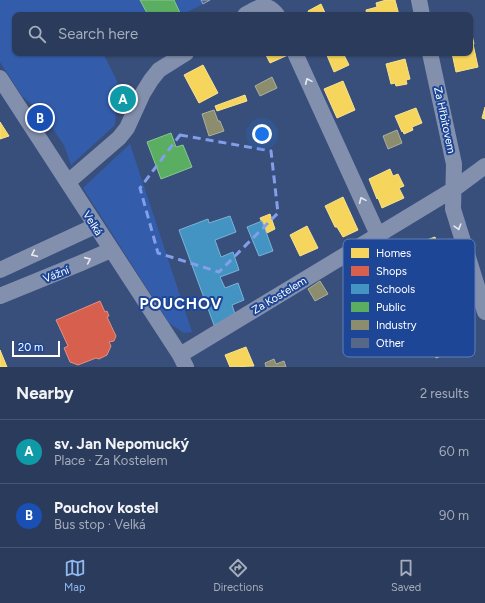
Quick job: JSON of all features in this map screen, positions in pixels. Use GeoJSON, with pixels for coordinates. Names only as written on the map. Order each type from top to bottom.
{"type":"FeatureCollection","features":[{"type":"Feature","properties":{"kind":"street"},"geometry":{"type":"LineString","coordinates":[[418,0],[421,12]]}},
{"type":"Feature","properties":{"kind":"street"},"geometry":{"type":"LineString","coordinates":[[250,12],[264,6],[269,7],[274,12]]}},
{"type":"Feature","properties":{"kind":"street"},"geometry":{"type":"LineString","coordinates":[[68,182],[119,138],[127,128],[143,93],[151,80],[160,70],[181,56]]}},
{"type":"Feature","properties":{"kind":"street"},"geometry":{"type":"LineString","coordinates":[[296,56],[378,235]]}},
{"type":"Feature","properties":{"kind":"street","name":"Za Hřbitovem"},"geometry":{"type":"LineString","coordinates":[[431,56],[454,164],[453,209],[462,239]]}},
{"type":"Feature","properties":{"kind":"street","name":"Velká"},"geometry":{"type":"LineString","coordinates":[[0,78],[183,361]]}},
{"type":"Feature","properties":{"kind":"street","name":"Za Kostelem"},"geometry":{"type":"LineString","coordinates":[[372,239],[454,189],[485,166]]}},
{"type":"Feature","properties":{"kind":"street"},"geometry":{"type":"LineString","coordinates":[[0,270],[95,226]]}},
{"type":"Feature","properties":{"kind":"street","name":"Vážní"},"geometry":{"type":"LineString","coordinates":[[0,296],[111,250]]}},
{"type":"Feature","properties":{"kind":"street","name":"Za Kostelem"},"geometry":{"type":"LineString","coordinates":[[183,361],[343,258]]}},
{"type":"Feature","properties":{"kind":"street","name":"Za Hřbitovem"},"geometry":{"type":"LineString","coordinates":[[475,280],[485,312]]}},
{"type":"Feature","properties":{"kind":"highlighted area"},"geometry":{"type":"Polygon","coordinates":[[[180,135],[271,151],[278,213],[219,272],[158,253],[140,188],[180,135]]]}},
{"type":"Feature","properties":{"kind":"shaded area"},"geometry":{"type":"Polygon","coordinates":[[[0,0],[140,0],[146,12],[12,12],[12,56],[104,56],[117,81],[115,125],[71,165],[64,145],[42,113],[22,96],[0,62],[0,0]]]}},
{"type":"Feature","properties":{"kind":"shaded area"},"geometry":{"type":"Polygon","coordinates":[[[174,0],[211,0],[187,12],[180,12],[174,0]]]}},
{"type":"Feature","properties":{"kind":"shaded area"},"geometry":{"type":"Polygon","coordinates":[[[130,144],[192,332],[184,333],[169,323],[83,188],[130,144]]]}},
{"type":"Feature","properties":{"kind":"building: Homes"},"geometry":{"type":"Polygon","coordinates":[[[386,0],[395,0],[398,12],[366,12],[366,10],[377,7],[376,3],[386,0]]]}},
{"type":"Feature","properties":{"kind":"building: Homes"},"geometry":{"type":"Polygon","coordinates":[[[321,4],[325,12],[308,12],[321,4]]]}},
{"type":"Feature","properties":{"kind":"building: Homes"},"geometry":{"type":"Polygon","coordinates":[[[473,44],[478,67],[456,72],[453,56],[473,56],[473,44]]]}},
{"type":"Feature","properties":{"kind":"building: Homes"},"geometry":{"type":"Polygon","coordinates":[[[266,56],[286,56],[270,63],[266,56]]]}},
{"type":"Feature","properties":{"kind":"building: Homes"},"geometry":{"type":"Polygon","coordinates":[[[327,56],[344,56],[349,65],[334,72],[327,56]]]}},
{"type":"Feature","properties":{"kind":"building: Homes"},"geometry":{"type":"Polygon","coordinates":[[[405,59],[410,79],[406,80],[407,84],[396,86],[395,83],[391,84],[386,64],[405,59]]]}},
{"type":"Feature","properties":{"kind":"building: Homes"},"geometry":{"type":"Polygon","coordinates":[[[203,65],[218,93],[199,103],[184,75],[203,65]]]}},
{"type":"Feature","properties":{"kind":"building: Homes"},"geometry":{"type":"Polygon","coordinates":[[[343,81],[355,110],[337,118],[324,89],[343,81]]]}},
{"type":"Feature","properties":{"kind":"building: Homes"},"geometry":{"type":"Polygon","coordinates":[[[245,95],[247,101],[217,111],[215,106],[245,95]]]}},
{"type":"Feature","properties":{"kind":"building: Homes"},"geometry":{"type":"Polygon","coordinates":[[[485,107],[485,119],[482,118],[485,107]]]}},
{"type":"Feature","properties":{"kind":"building: Homes"},"geometry":{"type":"Polygon","coordinates":[[[416,108],[422,123],[412,127],[413,130],[404,134],[395,116],[416,108]]]}},
{"type":"Feature","properties":{"kind":"building: Homes"},"geometry":{"type":"Polygon","coordinates":[[[0,122],[9,136],[0,139],[0,122]]]}},
{"type":"Feature","properties":{"kind":"building: Homes"},"geometry":{"type":"Polygon","coordinates":[[[390,169],[393,176],[398,174],[404,186],[399,188],[404,198],[382,208],[369,179],[390,169]]]}},
{"type":"Feature","properties":{"kind":"building: Homes"},"geometry":{"type":"Polygon","coordinates":[[[343,197],[358,230],[343,237],[337,227],[335,227],[325,206],[343,197]]]}},
{"type":"Feature","properties":{"kind":"building: Homes"},"geometry":{"type":"Polygon","coordinates":[[[270,214],[275,229],[267,233],[260,218],[270,214]]]}},
{"type":"Feature","properties":{"kind":"building: Homes"},"geometry":{"type":"Polygon","coordinates":[[[307,226],[318,248],[300,256],[290,235],[307,226]]]}},
{"type":"Feature","properties":{"kind":"building: Homes"},"geometry":{"type":"Polygon","coordinates":[[[246,347],[254,366],[230,367],[225,355],[246,347]]]}},
{"type":"Feature","properties":{"kind":"building: Homes"},"geometry":{"type":"Polygon","coordinates":[[[0,350],[7,367],[0,367],[0,350]]]}},
{"type":"Feature","properties":{"kind":"building: Shops"},"geometry":{"type":"Polygon","coordinates":[[[100,301],[105,312],[107,311],[109,316],[107,317],[116,336],[114,341],[109,342],[111,346],[107,355],[99,359],[96,358],[78,365],[70,362],[64,348],[68,346],[56,320],[100,301]]]}},
{"type":"Feature","properties":{"kind":"building: Schools"},"geometry":{"type":"Polygon","coordinates":[[[230,216],[236,232],[215,240],[221,257],[233,252],[239,270],[220,277],[225,288],[238,283],[244,300],[232,305],[236,317],[214,325],[179,230],[208,219],[209,223],[230,216]]]}},
{"type":"Feature","properties":{"kind":"building: Schools"},"geometry":{"type":"Polygon","coordinates":[[[262,221],[273,251],[259,256],[247,227],[262,221]]]}},
{"type":"Feature","properties":{"kind":"building: Public"},"geometry":{"type":"Polygon","coordinates":[[[140,0],[174,0],[180,12],[146,12],[140,0]]]}},
{"type":"Feature","properties":{"kind":"building: Public"},"geometry":{"type":"Polygon","coordinates":[[[171,133],[176,147],[183,145],[192,167],[161,179],[147,142],[171,133]]]}},
{"type":"Feature","properties":{"kind":"building: Industry"},"geometry":{"type":"Polygon","coordinates":[[[272,77],[277,88],[260,96],[255,86],[272,77]]]}},
{"type":"Feature","properties":{"kind":"building: Industry"},"geometry":{"type":"Polygon","coordinates":[[[214,110],[224,131],[209,136],[202,114],[214,110]]]}},
{"type":"Feature","properties":{"kind":"building: Industry"},"geometry":{"type":"Polygon","coordinates":[[[397,130],[402,143],[388,149],[383,136],[397,130]]]}},
{"type":"Feature","properties":{"kind":"building: Industry"},"geometry":{"type":"Polygon","coordinates":[[[320,281],[328,294],[315,301],[308,289],[320,281]]]}},
{"type":"Feature","properties":{"kind":"building: Industry"},"geometry":{"type":"Polygon","coordinates":[[[274,359],[276,364],[284,361],[286,367],[266,367],[265,363],[274,359]]]}},
{"type":"Feature","properties":{"kind":"building: Other"},"geometry":{"type":"Polygon","coordinates":[[[201,0],[210,0],[203,4],[201,0]]]}},
{"type":"Feature","properties":{"kind":"place","name":"sv. Jan Nepomucký"},"geometry":{"type":"Point","coordinates":[123,99]}},
{"type":"Feature","properties":{"kind":"place","name":"Pouchov kostel"},"geometry":{"type":"Point","coordinates":[40,118]}},
{"type":"Feature","properties":{"kind":"district","name":"POUCHOV"},"geometry":{"type":"Point","coordinates":[181,304]}}]}
